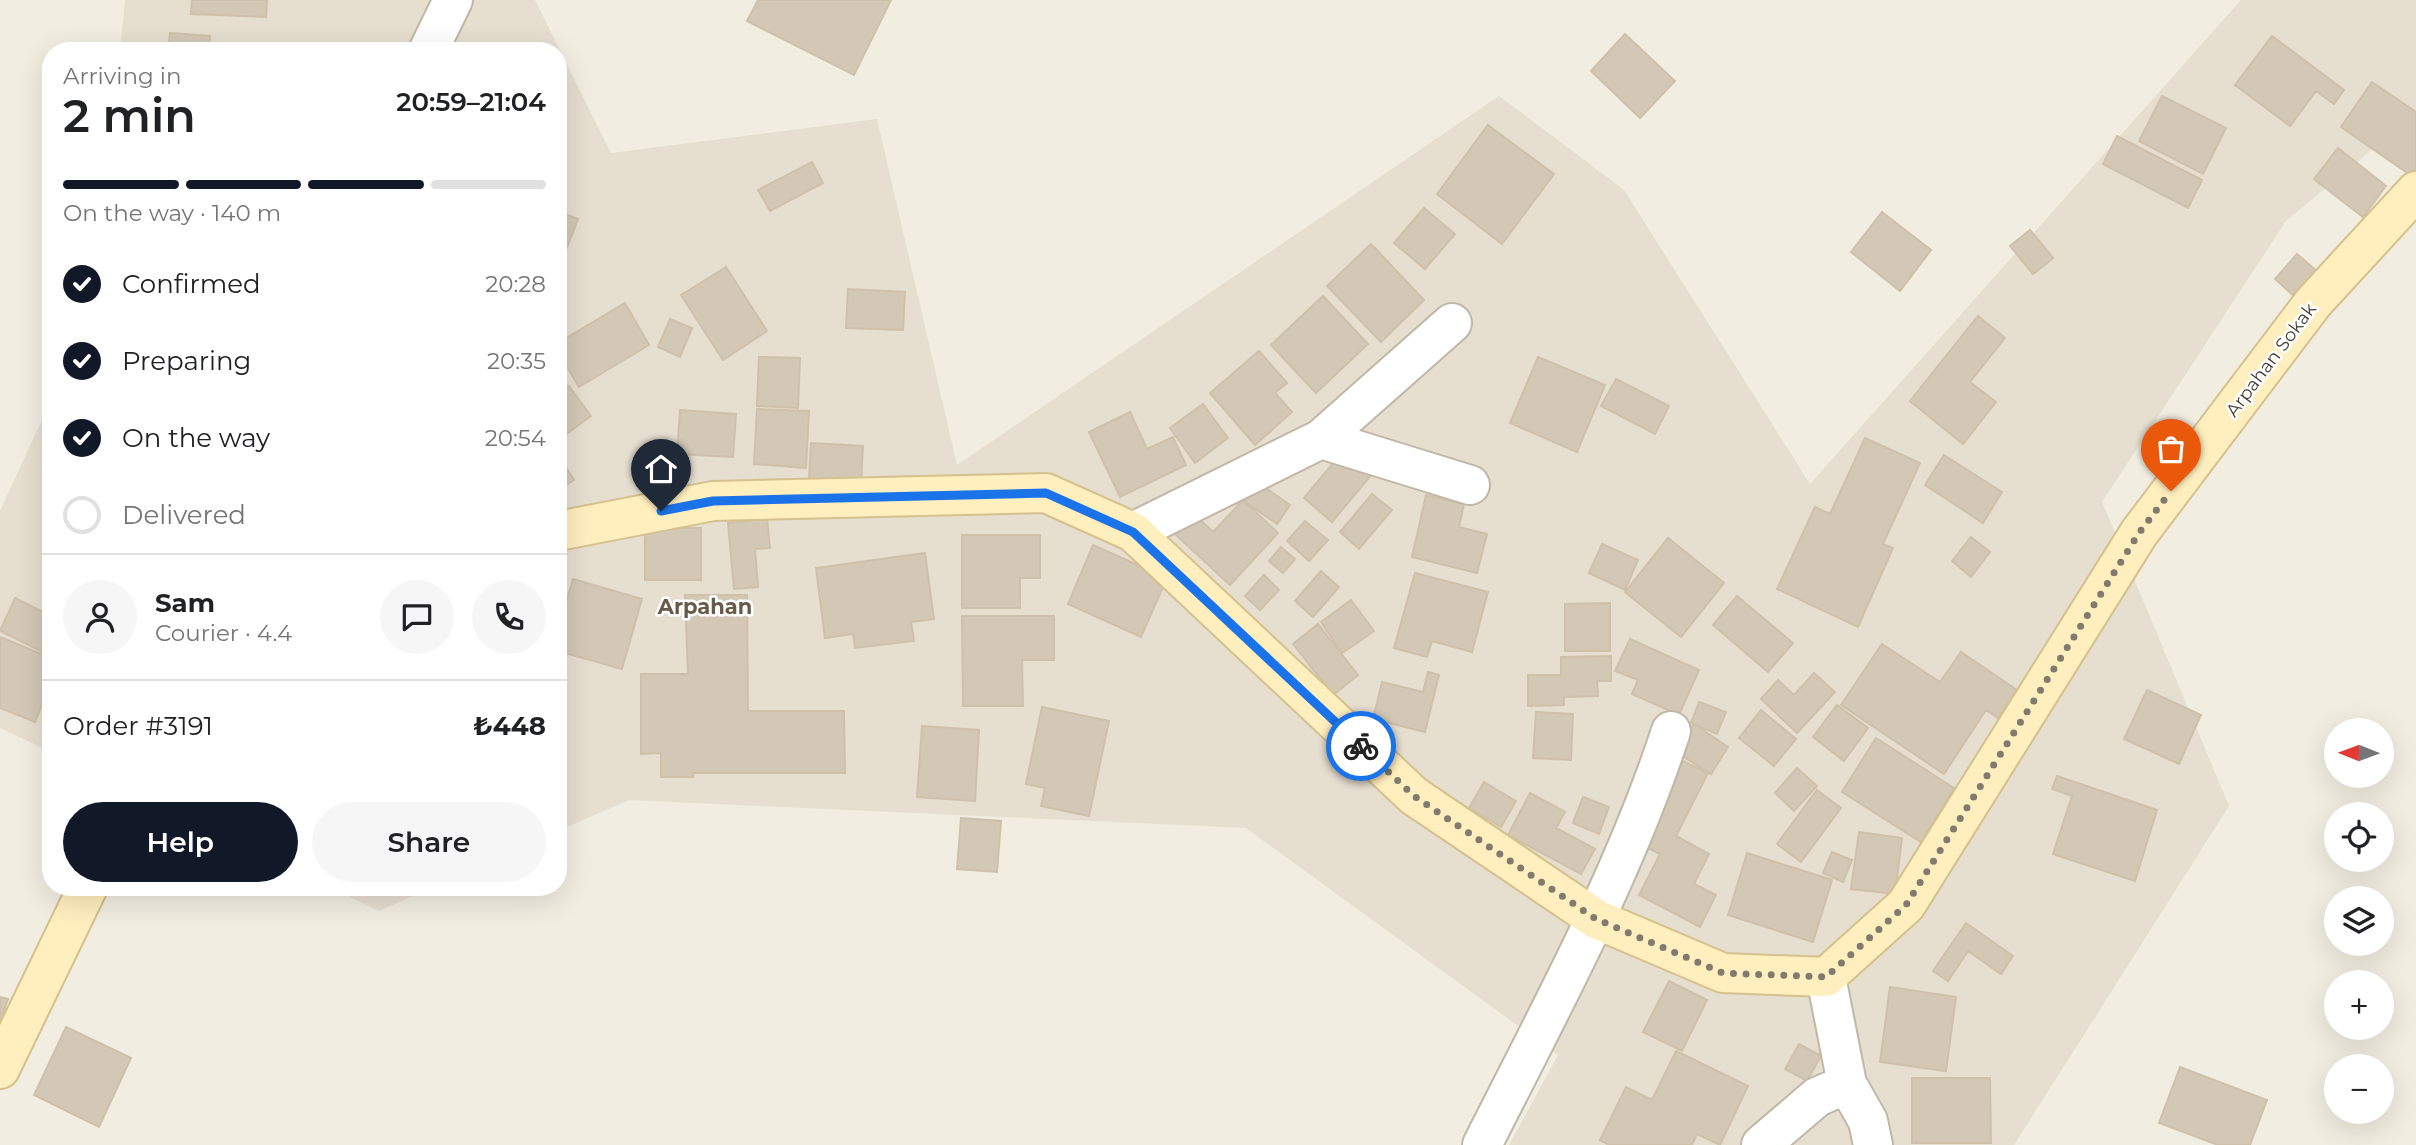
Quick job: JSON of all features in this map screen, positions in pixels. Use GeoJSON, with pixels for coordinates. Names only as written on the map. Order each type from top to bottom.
{"type":"FeatureCollection","features":[{"type":"Feature","properties":{"kind":"street"},"geometry":{"type":"LineString","coordinates":[[432,42],[453,0]]}},
{"type":"Feature","properties":{"kind":"street","name":"Arpahan Sokak"},"geometry":{"type":"LineString","coordinates":[[1826,977],[1906,905],[2139,533],[2313,303],[2416,191]]}},
{"type":"Feature","properties":{"kind":"street"},"geometry":{"type":"LineString","coordinates":[[1133,532],[1321,439],[1452,323]]}},
{"type":"Feature","properties":{"kind":"street"},"geometry":{"type":"LineString","coordinates":[[1321,439],[1470,485]]}},
{"type":"Feature","properties":{"kind":"street"},"geometry":{"type":"LineString","coordinates":[[567,529],[713,501],[1046,493],[1133,532],[1414,796],[1596,919],[1723,973],[1826,977],[1847,1084],[1868,1121],[1873,1145]]}},
{"type":"Feature","properties":{"kind":"street"},"geometry":{"type":"LineString","coordinates":[[1482,1145],[1596,919],[1657,772],[1671,730]]}},
{"type":"Feature","properties":{"kind":"street"},"geometry":{"type":"LineString","coordinates":[[0,1069],[84,896]]}},
{"type":"Feature","properties":{"kind":"street"},"geometry":{"type":"LineString","coordinates":[[1761,1145],[1817,1097],[1847,1084]]}},
{"type":"Feature","properties":{"kind":"shaded area"},"geometry":{"type":"Polygon","coordinates":[[[125,0],[535,0],[556,42],[121,42],[125,0]]]}},
{"type":"Feature","properties":{"kind":"shaded area"},"geometry":{"type":"Polygon","coordinates":[[[2241,0],[2416,0],[2416,113],[2286,221],[2102,502],[2229,806],[2014,1145],[1509,1145],[1558,1055],[1246,828],[629,800],[567,827],[567,64],[611,153],[877,119],[957,465],[1499,96],[1624,190],[1810,484],[2241,0]]]}},
{"type":"Feature","properties":{"kind":"shaded area"},"geometry":{"type":"Polygon","coordinates":[[[42,420],[42,748],[0,728],[0,511],[42,420]]]}},
{"type":"Feature","properties":{"kind":"shaded area"},"geometry":{"type":"Polygon","coordinates":[[[348,896],[413,896],[379,911],[348,896]]]}},
{"type":"Feature","properties":{"kind":"building"},"geometry":{"type":"Polygon","coordinates":[[[192,0],[267,0],[266,17],[191,14],[192,0]]]}},
{"type":"Feature","properties":{"kind":"building"},"geometry":{"type":"Polygon","coordinates":[[[758,0],[891,0],[854,75],[747,21],[758,0]]]}},
{"type":"Feature","properties":{"kind":"building"},"geometry":{"type":"Polygon","coordinates":[[[170,33],[210,36],[210,42],[169,42],[170,33]]]}},
{"type":"Feature","properties":{"kind":"building"},"geometry":{"type":"Polygon","coordinates":[[[1625,34],[1675,81],[1640,118],[1591,71],[1625,34]]]}},
{"type":"Feature","properties":{"kind":"building"},"geometry":{"type":"Polygon","coordinates":[[[2272,36],[2344,90],[2334,104],[2316,91],[2290,126],[2235,85],[2272,36]]]}},
{"type":"Feature","properties":{"kind":"building"},"geometry":{"type":"Polygon","coordinates":[[[2372,82],[2416,112],[2416,179],[2341,127],[2372,82]]]}},
{"type":"Feature","properties":{"kind":"building"},"geometry":{"type":"Polygon","coordinates":[[[2162,96],[2226,128],[2203,174],[2139,141],[2162,96]]]}},
{"type":"Feature","properties":{"kind":"building"},"geometry":{"type":"Polygon","coordinates":[[[1488,125],[1554,174],[1502,244],[1437,194],[1488,125]]]}},
{"type":"Feature","properties":{"kind":"building"},"geometry":{"type":"Polygon","coordinates":[[[2117,136],[2202,180],[2188,208],[2103,164],[2117,136]]]}},
{"type":"Feature","properties":{"kind":"building"},"geometry":{"type":"Polygon","coordinates":[[[2338,148],[2386,186],[2363,217],[2314,179],[2338,148]]]}},
{"type":"Feature","properties":{"kind":"building"},"geometry":{"type":"Polygon","coordinates":[[[812,162],[823,183],[770,211],[758,190],[812,162]]]}},
{"type":"Feature","properties":{"kind":"building"},"geometry":{"type":"Polygon","coordinates":[[[1424,208],[1455,234],[1425,269],[1394,243],[1424,208]]]}},
{"type":"Feature","properties":{"kind":"building"},"geometry":{"type":"Polygon","coordinates":[[[1882,212],[1931,250],[1900,291],[1851,252],[1882,212]]]}},
{"type":"Feature","properties":{"kind":"building"},"geometry":{"type":"Polygon","coordinates":[[[567,215],[578,219],[567,247],[567,215]]]}},
{"type":"Feature","properties":{"kind":"building"},"geometry":{"type":"Polygon","coordinates":[[[2030,230],[2053,258],[2033,274],[2010,246],[2030,230]]]}},
{"type":"Feature","properties":{"kind":"building"},"geometry":{"type":"Polygon","coordinates":[[[1371,244],[1424,300],[1381,342],[1327,286],[1371,244]]]}},
{"type":"Feature","properties":{"kind":"building"},"geometry":{"type":"Polygon","coordinates":[[[2297,254],[2318,272],[2295,297],[2275,279],[2297,254]]]}},
{"type":"Feature","properties":{"kind":"building"},"geometry":{"type":"Polygon","coordinates":[[[726,267],[767,331],[723,360],[681,295],[726,267]]]}},
{"type":"Feature","properties":{"kind":"building"},"geometry":{"type":"Polygon","coordinates":[[[848,289],[905,292],[903,330],[846,328],[848,289]]]}},
{"type":"Feature","properties":{"kind":"building"},"geometry":{"type":"Polygon","coordinates":[[[1323,296],[1368,344],[1316,393],[1271,345],[1323,296]]]}},
{"type":"Feature","properties":{"kind":"building"},"geometry":{"type":"Polygon","coordinates":[[[625,303],[649,345],[579,387],[567,367],[567,338],[625,303]]]}},
{"type":"Feature","properties":{"kind":"building"},"geometry":{"type":"Polygon","coordinates":[[[1978,316],[2005,338],[1970,382],[1996,402],[1963,444],[1910,401],[1978,316]]]}},
{"type":"Feature","properties":{"kind":"building"},"geometry":{"type":"Polygon","coordinates":[[[670,319],[692,328],[680,357],[658,347],[670,319]]]}},
{"type":"Feature","properties":{"kind":"building"},"geometry":{"type":"Polygon","coordinates":[[[1259,351],[1287,383],[1275,393],[1292,412],[1255,445],[1210,393],[1259,351]]]}},
{"type":"Feature","properties":{"kind":"building"},"geometry":{"type":"Polygon","coordinates":[[[759,357],[800,358],[798,408],[757,406],[759,357]]]}},
{"type":"Feature","properties":{"kind":"building"},"geometry":{"type":"Polygon","coordinates":[[[1538,357],[1605,385],[1577,452],[1510,423],[1538,357]]]}},
{"type":"Feature","properties":{"kind":"building"},"geometry":{"type":"Polygon","coordinates":[[[1616,379],[1669,406],[1655,434],[1601,406],[1616,379]]]}},
{"type":"Feature","properties":{"kind":"building"},"geometry":{"type":"Polygon","coordinates":[[[569,386],[591,416],[567,433],[569,386]]]}},
{"type":"Feature","properties":{"kind":"building"},"geometry":{"type":"Polygon","coordinates":[[[1203,404],[1228,438],[1195,463],[1170,428],[1203,404]]]}},
{"type":"Feature","properties":{"kind":"building"},"geometry":{"type":"Polygon","coordinates":[[[757,409],[809,411],[806,468],[754,464],[757,409]]]}},
{"type":"Feature","properties":{"kind":"building"},"geometry":{"type":"Polygon","coordinates":[[[680,410],[736,414],[733,457],[677,454],[680,410]]]}},
{"type":"Feature","properties":{"kind":"building"},"geometry":{"type":"Polygon","coordinates":[[[1130,412],[1147,449],[1173,437],[1186,465],[1120,497],[1089,432],[1130,412]]]}},
{"type":"Feature","properties":{"kind":"building"},"geometry":{"type":"Polygon","coordinates":[[[1865,438],[1920,463],[1883,544],[1893,548],[1858,627],[1777,589],[1815,507],[1830,514],[1865,438]]]}},
{"type":"Feature","properties":{"kind":"building"},"geometry":{"type":"Polygon","coordinates":[[[811,443],[863,446],[861,482],[809,479],[811,443]]]}},
{"type":"Feature","properties":{"kind":"building"},"geometry":{"type":"Polygon","coordinates":[[[1345,449],[1373,473],[1332,522],[1304,498],[1345,449]]]}},
{"type":"Feature","properties":{"kind":"building"},"geometry":{"type":"Polygon","coordinates":[[[1944,455],[2002,492],[1983,523],[1925,485],[1944,455]]]}},
{"type":"Feature","properties":{"kind":"building"},"geometry":{"type":"Polygon","coordinates":[[[567,469],[574,480],[567,484],[567,469]]]}},
{"type":"Feature","properties":{"kind":"building"},"geometry":{"type":"Polygon","coordinates":[[[1256,481],[1290,505],[1277,524],[1244,501],[1256,481]]]}},
{"type":"Feature","properties":{"kind":"building"},"geometry":{"type":"Polygon","coordinates":[[[1372,494],[1392,510],[1359,549],[1340,532],[1372,494]]]}},
{"type":"Feature","properties":{"kind":"building"},"geometry":{"type":"Polygon","coordinates":[[[1426,495],[1464,504],[1459,527],[1487,534],[1477,573],[1412,557],[1426,495]]]}},
{"type":"Feature","properties":{"kind":"building"},"geometry":{"type":"Polygon","coordinates":[[[1243,500],[1278,533],[1230,585],[1175,534],[1194,514],[1213,532],[1243,500]]]}},
{"type":"Feature","properties":{"kind":"building"},"geometry":{"type":"Polygon","coordinates":[[[767,519],[770,548],[755,549],[758,587],[734,589],[728,523],[767,519]]]}},
{"type":"Feature","properties":{"kind":"building"},"geometry":{"type":"Polygon","coordinates":[[[1305,521],[1328,540],[1309,561],[1287,541],[1305,521]]]}},
{"type":"Feature","properties":{"kind":"building"},"geometry":{"type":"Polygon","coordinates":[[[645,528],[701,528],[701,580],[645,580],[645,528]]]}},
{"type":"Feature","properties":{"kind":"building"},"geometry":{"type":"Polygon","coordinates":[[[962,535],[1040,535],[1040,578],[1020,578],[1020,608],[962,608],[962,535]]]}},
{"type":"Feature","properties":{"kind":"building"},"geometry":{"type":"Polygon","coordinates":[[[1971,537],[1990,552],[1971,577],[1952,561],[1971,537]]]}},
{"type":"Feature","properties":{"kind":"building"},"geometry":{"type":"Polygon","coordinates":[[[1668,538],[1724,583],[1681,637],[1625,592],[1668,538]]]}},
{"type":"Feature","properties":{"kind":"building"},"geometry":{"type":"Polygon","coordinates":[[[1602,544],[1638,560],[1625,590],[1589,573],[1602,544]]]}},
{"type":"Feature","properties":{"kind":"building"},"geometry":{"type":"Polygon","coordinates":[[[1093,545],[1167,578],[1141,637],[1068,604],[1093,545]]]}},
{"type":"Feature","properties":{"kind":"building"},"geometry":{"type":"Polygon","coordinates":[[[1281,547],[1295,559],[1283,573],[1269,561],[1281,547]]]}},
{"type":"Feature","properties":{"kind":"building"},"geometry":{"type":"Polygon","coordinates":[[[925,553],[934,619],[911,622],[914,641],[855,648],[853,634],[825,638],[816,568],[925,553]]]}},
{"type":"Feature","properties":{"kind":"building"},"geometry":{"type":"Polygon","coordinates":[[[1321,571],[1339,587],[1313,617],[1295,601],[1321,571]]]}},
{"type":"Feature","properties":{"kind":"building"},"geometry":{"type":"Polygon","coordinates":[[[1415,573],[1488,592],[1472,652],[1432,641],[1427,657],[1394,648],[1415,573]]]}},
{"type":"Feature","properties":{"kind":"building"},"geometry":{"type":"Polygon","coordinates":[[[1264,575],[1279,590],[1260,610],[1245,596],[1264,575]]]}},
{"type":"Feature","properties":{"kind":"building"},"geometry":{"type":"Polygon","coordinates":[[[573,579],[642,599],[622,669],[567,654],[567,599],[573,579]]]}},
{"type":"Feature","properties":{"kind":"building"},"geometry":{"type":"Polygon","coordinates":[[[685,595],[747,595],[748,711],[844,711],[845,773],[693,773],[693,777],[661,777],[661,753],[641,754],[641,674],[688,674],[685,595]]]}},
{"type":"Feature","properties":{"kind":"building"},"geometry":{"type":"Polygon","coordinates":[[[1737,596],[1793,643],[1768,672],[1713,625],[1737,596]]]}},
{"type":"Feature","properties":{"kind":"building"},"geometry":{"type":"Polygon","coordinates":[[[15,598],[42,612],[42,652],[0,631],[15,598]]]}},
{"type":"Feature","properties":{"kind":"building"},"geometry":{"type":"Polygon","coordinates":[[[1351,600],[1374,631],[1342,653],[1321,622],[1351,600]]]}},
{"type":"Feature","properties":{"kind":"building"},"geometry":{"type":"Polygon","coordinates":[[[1610,603],[1610,651],[1565,651],[1565,604],[1610,603]]]}},
{"type":"Feature","properties":{"kind":"building"},"geometry":{"type":"Polygon","coordinates":[[[962,616],[1054,616],[1054,660],[1022,660],[1023,706],[963,706],[962,616]]]}},
{"type":"Feature","properties":{"kind":"building"},"geometry":{"type":"Polygon","coordinates":[[[1318,624],[1358,675],[1333,695],[1293,644],[1318,624]]]}},
{"type":"Feature","properties":{"kind":"building"},"geometry":{"type":"Polygon","coordinates":[[[0,637],[42,654],[42,705],[35,722],[0,708],[0,637]]]}},
{"type":"Feature","properties":{"kind":"building"},"geometry":{"type":"Polygon","coordinates":[[[1630,639],[1699,670],[1679,715],[1632,694],[1638,680],[1615,671],[1630,639]]]}},
{"type":"Feature","properties":{"kind":"building"},"geometry":{"type":"Polygon","coordinates":[[[1882,644],[1940,682],[1961,652],[2017,690],[1998,718],[1986,710],[1944,774],[1841,705],[1882,644]]]}},
{"type":"Feature","properties":{"kind":"building"},"geometry":{"type":"Polygon","coordinates":[[[1611,656],[1611,681],[1597,681],[1598,696],[1564,697],[1564,705],[1528,706],[1528,675],[1561,675],[1561,657],[1611,656]]]}},
{"type":"Feature","properties":{"kind":"building"},"geometry":{"type":"Polygon","coordinates":[[[1428,672],[1439,675],[1425,732],[1373,719],[1382,682],[1423,692],[1428,672]]]}},
{"type":"Feature","properties":{"kind":"building"},"geometry":{"type":"Polygon","coordinates":[[[1814,673],[1835,692],[1797,733],[1761,699],[1778,680],[1794,695],[1814,673]]]}},
{"type":"Feature","properties":{"kind":"building"},"geometry":{"type":"Polygon","coordinates":[[[2147,690],[2201,715],[2179,764],[2124,739],[2147,690]]]}},
{"type":"Feature","properties":{"kind":"building"},"geometry":{"type":"Polygon","coordinates":[[[1699,702],[1726,712],[1717,734],[1691,723],[1699,702]]]}},
{"type":"Feature","properties":{"kind":"building"},"geometry":{"type":"Polygon","coordinates":[[[1837,705],[1868,728],[1844,761],[1813,737],[1837,705]]]}},
{"type":"Feature","properties":{"kind":"building"},"geometry":{"type":"Polygon","coordinates":[[[1042,707],[1109,721],[1089,816],[1041,806],[1045,788],[1026,784],[1042,707]]]}},
{"type":"Feature","properties":{"kind":"building"},"geometry":{"type":"Polygon","coordinates":[[[1761,710],[1796,739],[1774,766],[1739,738],[1761,710]]]}},
{"type":"Feature","properties":{"kind":"building"},"geometry":{"type":"Polygon","coordinates":[[[1536,712],[1573,714],[1571,760],[1533,758],[1536,712]]]}},
{"type":"Feature","properties":{"kind":"building"},"geometry":{"type":"Polygon","coordinates":[[[1694,724],[1728,747],[1711,774],[1676,752],[1694,724]]]}},
{"type":"Feature","properties":{"kind":"building"},"geometry":{"type":"Polygon","coordinates":[[[922,726],[979,730],[975,801],[917,797],[922,726]]]}},
{"type":"Feature","properties":{"kind":"building"},"geometry":{"type":"Polygon","coordinates":[[[1876,738],[1954,788],[1921,842],[1842,792],[1876,738]]]}},
{"type":"Feature","properties":{"kind":"building"},"geometry":{"type":"Polygon","coordinates":[[[1683,761],[1708,773],[1676,836],[1709,854],[1694,884],[1716,895],[1700,927],[1639,895],[1660,854],[1640,844],[1683,761]]]}},
{"type":"Feature","properties":{"kind":"building"},"geometry":{"type":"Polygon","coordinates":[[[1797,768],[1817,786],[1794,811],[1775,793],[1797,768]]]}},
{"type":"Feature","properties":{"kind":"building"},"geometry":{"type":"Polygon","coordinates":[[[2057,776],[2157,810],[2135,881],[2053,854],[2072,796],[2052,789],[2057,776]]]}},
{"type":"Feature","properties":{"kind":"building"},"geometry":{"type":"Polygon","coordinates":[[[1484,782],[1516,801],[1501,827],[1469,808],[1484,782]]]}},
{"type":"Feature","properties":{"kind":"building"},"geometry":{"type":"Polygon","coordinates":[[[1817,790],[1841,808],[1801,862],[1777,844],[1817,790]]]}},
{"type":"Feature","properties":{"kind":"building"},"geometry":{"type":"Polygon","coordinates":[[[1530,793],[1565,812],[1556,828],[1595,849],[1581,874],[1508,835],[1530,793]]]}},
{"type":"Feature","properties":{"kind":"building"},"geometry":{"type":"Polygon","coordinates":[[[1583,797],[1609,807],[1599,834],[1573,823],[1583,797]]]}},
{"type":"Feature","properties":{"kind":"building"},"geometry":{"type":"Polygon","coordinates":[[[961,818],[1001,821],[997,872],[957,869],[961,818]]]}},
{"type":"Feature","properties":{"kind":"building"},"geometry":{"type":"Polygon","coordinates":[[[1859,832],[1902,838],[1895,894],[1851,889],[1859,832]]]}},
{"type":"Feature","properties":{"kind":"building"},"geometry":{"type":"Polygon","coordinates":[[[1832,852],[1852,860],[1843,882],[1823,873],[1832,852]]]}},
{"type":"Feature","properties":{"kind":"building"},"geometry":{"type":"Polygon","coordinates":[[[1747,853],[1832,880],[1813,942],[1728,915],[1747,853]]]}},
{"type":"Feature","properties":{"kind":"building"},"geometry":{"type":"Polygon","coordinates":[[[1966,923],[2013,956],[2001,974],[1968,951],[1948,981],[1933,971],[1966,923]]]}},
{"type":"Feature","properties":{"kind":"building"},"geometry":{"type":"Polygon","coordinates":[[[1669,981],[1707,1000],[1682,1051],[1643,1032],[1669,981]]]}},
{"type":"Feature","properties":{"kind":"building"},"geometry":{"type":"Polygon","coordinates":[[[1890,987],[1956,997],[1946,1071],[1880,1062],[1890,987]]]}},
{"type":"Feature","properties":{"kind":"building"},"geometry":{"type":"Polygon","coordinates":[[[0,997],[8,999],[0,1022],[0,997]]]}},
{"type":"Feature","properties":{"kind":"building"},"geometry":{"type":"Polygon","coordinates":[[[66,1027],[131,1058],[99,1127],[34,1095],[66,1027]]]}},
{"type":"Feature","properties":{"kind":"building"},"geometry":{"type":"Polygon","coordinates":[[[1799,1044],[1821,1056],[1807,1081],[1785,1069],[1799,1044]]]}},
{"type":"Feature","properties":{"kind":"building"},"geometry":{"type":"Polygon","coordinates":[[[1676,1051],[1748,1086],[1720,1145],[1697,1134],[1692,1145],[1609,1145],[1600,1140],[1626,1087],[1652,1100],[1676,1051]]]}},
{"type":"Feature","properties":{"kind":"building"},"geometry":{"type":"Polygon","coordinates":[[[2180,1067],[2267,1100],[2250,1145],[2218,1145],[2159,1123],[2180,1067]]]}},
{"type":"Feature","properties":{"kind":"building"},"geometry":{"type":"Polygon","coordinates":[[[1912,1078],[1990,1078],[1991,1143],[1912,1143],[1912,1078]]]}},
{"type":"Feature","properties":{"kind":"way so far"},"geometry":{"type":"LineString","coordinates":[[1361,746],[1414,796],[1596,919],[1723,973],[1826,977],[1906,905],[2139,533],[2171,491]]}},
{"type":"Feature","properties":{"kind":"district","name":"Arpahan"},"geometry":{"type":"Point","coordinates":[705,607]}},
{"type":"Feature","properties":{"kind":"route"},"geometry":{"type":"LineString","coordinates":[[661,511],[713,501],[1046,493],[1133,532],[1361,746]]}}]}
